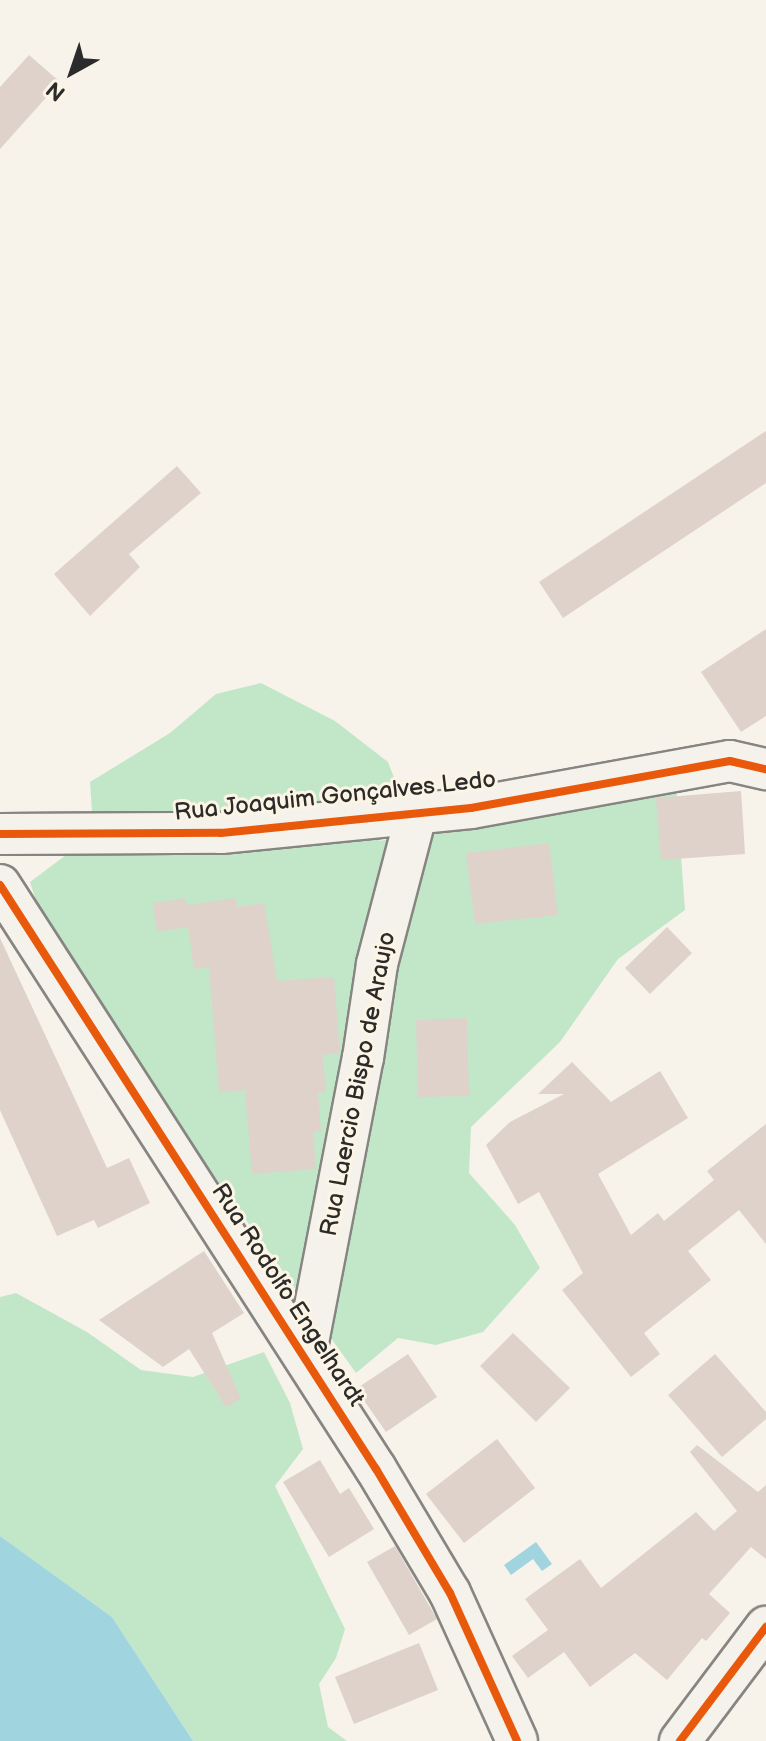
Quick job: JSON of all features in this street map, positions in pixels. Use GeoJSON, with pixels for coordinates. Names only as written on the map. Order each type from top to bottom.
{"type":"FeatureCollection","features":[{"type":"Feature","properties":{"kind":"street","name":"Rua Joaquim Gonçalves Ledo"},"geometry":{"type":"LineString","coordinates":[[0,834],[221,833],[471,808],[730,761],[766,769]]}},
{"type":"Feature","properties":{"kind":"street","name":"Rua Laercio Bispo de Araujo"},"geometry":{"type":"LineString","coordinates":[[305,1358],[363,1058],[377,964],[417,812]]}},
{"type":"Feature","properties":{"kind":"street","name":"Rua Rodolfo Engelhardt"},"geometry":{"type":"LineString","coordinates":[[0,885],[305,1358],[450,1593],[517,1741]]}},
{"type":"Feature","properties":{"kind":"street"},"geometry":{"type":"LineString","coordinates":[[680,1741],[766,1627]]}},
{"type":"Feature","properties":{"kind":"green space"},"geometry":{"type":"Polygon","coordinates":[[[261,683],[335,721],[388,762],[398,788],[379,841],[676,786],[685,910],[618,959],[560,1042],[471,1127],[469,1173],[515,1225],[540,1268],[483,1332],[436,1345],[398,1338],[356,1373],[112,1034],[42,919],[30,882],[74,849],[94,842],[90,782],[170,733],[216,694],[261,683]]]}},
{"type":"Feature","properties":{"kind":"green space"},"geometry":{"type":"Polygon","coordinates":[[[16,1293],[87,1332],[141,1370],[193,1377],[264,1352],[290,1403],[303,1449],[275,1486],[345,1629],[336,1658],[319,1684],[328,1727],[347,1741],[193,1741],[112,1617],[0,1536],[0,1297],[16,1293]]]}},
{"type":"Feature","properties":{"kind":"water"},"geometry":{"type":"Polygon","coordinates":[[[0,1536],[112,1617],[193,1741],[0,1741],[0,1536]]]}},
{"type":"Feature","properties":{"kind":"water"},"geometry":{"type":"Polygon","coordinates":[[[536,1542],[552,1564],[542,1571],[533,1559],[511,1575],[504,1565],[536,1542]]]}},
{"type":"Feature","properties":{"kind":"building"},"geometry":{"type":"Polygon","coordinates":[[[29,55],[60,82],[0,149],[0,87],[29,55]]]}},
{"type":"Feature","properties":{"kind":"building"},"geometry":{"type":"Polygon","coordinates":[[[766,431],[766,483],[563,618],[539,582],[766,431]]]}},
{"type":"Feature","properties":{"kind":"building"},"geometry":{"type":"Polygon","coordinates":[[[177,466],[201,493],[129,554],[140,567],[90,616],[54,574],[177,466]]]}},
{"type":"Feature","properties":{"kind":"building"},"geometry":{"type":"Polygon","coordinates":[[[766,629],[766,716],[741,732],[701,672],[766,629]]]}},
{"type":"Feature","properties":{"kind":"building"},"geometry":{"type":"Polygon","coordinates":[[[741,791],[745,854],[661,860],[656,798],[741,791]]]}},
{"type":"Feature","properties":{"kind":"building"},"geometry":{"type":"Polygon","coordinates":[[[549,843],[558,915],[475,924],[466,853],[549,843]]]}},
{"type":"Feature","properties":{"kind":"building"},"geometry":{"type":"Polygon","coordinates":[[[186,898],[187,905],[236,898],[237,907],[264,903],[277,981],[334,977],[340,1053],[323,1055],[326,1092],[318,1093],[321,1131],[313,1132],[316,1169],[252,1174],[245,1090],[219,1092],[209,967],[194,969],[188,927],[157,932],[153,903],[186,898]]]}},
{"type":"Feature","properties":{"kind":"building"},"geometry":{"type":"Polygon","coordinates":[[[667,927],[692,953],[650,994],[625,968],[667,927]]]}},
{"type":"Feature","properties":{"kind":"building"},"geometry":{"type":"Polygon","coordinates":[[[0,938],[107,1168],[129,1158],[150,1203],[98,1228],[94,1220],[57,1236],[0,1110],[0,938]]]}},
{"type":"Feature","properties":{"kind":"building"},"geometry":{"type":"Polygon","coordinates":[[[467,1018],[469,1096],[418,1097],[416,1020],[467,1018]]]}},
{"type":"Feature","properties":{"kind":"building"},"geometry":{"type":"Polygon","coordinates":[[[572,1062],[611,1102],[660,1071],[688,1118],[598,1174],[631,1235],[658,1213],[664,1221],[714,1180],[707,1171],[766,1124],[766,1244],[739,1210],[688,1251],[711,1280],[644,1333],[660,1354],[631,1377],[562,1290],[583,1273],[539,1192],[518,1204],[486,1145],[510,1122],[564,1094],[538,1094],[572,1062]]]}},
{"type":"Feature","properties":{"kind":"building"},"geometry":{"type":"Polygon","coordinates":[[[204,1251],[244,1313],[212,1333],[241,1399],[226,1407],[189,1349],[163,1367],[99,1320],[204,1251]]]}},
{"type":"Feature","properties":{"kind":"building"},"geometry":{"type":"Polygon","coordinates":[[[513,1333],[570,1388],[536,1422],[480,1366],[513,1333]]]}},
{"type":"Feature","properties":{"kind":"building"},"geometry":{"type":"Polygon","coordinates":[[[408,1354],[437,1397],[386,1432],[356,1389],[408,1354]]]}},
{"type":"Feature","properties":{"kind":"building"},"geometry":{"type":"Polygon","coordinates":[[[715,1354],[766,1412],[766,1419],[722,1457],[668,1395],[715,1354]]]}},
{"type":"Feature","properties":{"kind":"building"},"geometry":{"type":"Polygon","coordinates":[[[497,1439],[535,1488],[464,1543],[426,1494],[497,1439]]]}},
{"type":"Feature","properties":{"kind":"building"},"geometry":{"type":"Polygon","coordinates":[[[697,1445],[758,1492],[766,1485],[766,1559],[751,1547],[709,1594],[730,1613],[706,1641],[702,1638],[667,1680],[635,1653],[590,1687],[564,1652],[528,1678],[512,1656],[548,1630],[525,1599],[580,1559],[601,1588],[696,1512],[714,1531],[737,1511],[690,1452],[697,1445]]]}},
{"type":"Feature","properties":{"kind":"building"},"geometry":{"type":"Polygon","coordinates":[[[320,1460],[340,1494],[349,1488],[374,1529],[329,1557],[283,1482],[320,1460]]]}},
{"type":"Feature","properties":{"kind":"building"},"geometry":{"type":"Polygon","coordinates":[[[395,1546],[437,1619],[409,1635],[367,1562],[395,1546]]]}},
{"type":"Feature","properties":{"kind":"building"},"geometry":{"type":"Polygon","coordinates":[[[419,1643],[438,1690],[354,1724],[335,1677],[419,1643]]]}},
{"type":"Feature","properties":{"kind":"cycle path"},"geometry":{"type":"LineString","coordinates":[[0,834],[221,833],[471,808],[730,761],[766,769]]}},
{"type":"Feature","properties":{"kind":"cycle path"},"geometry":{"type":"LineString","coordinates":[[0,885],[376,1469],[450,1593],[517,1741]]}},
{"type":"Feature","properties":{"kind":"cycle path"},"geometry":{"type":"LineString","coordinates":[[680,1741],[766,1627]]}}]}
